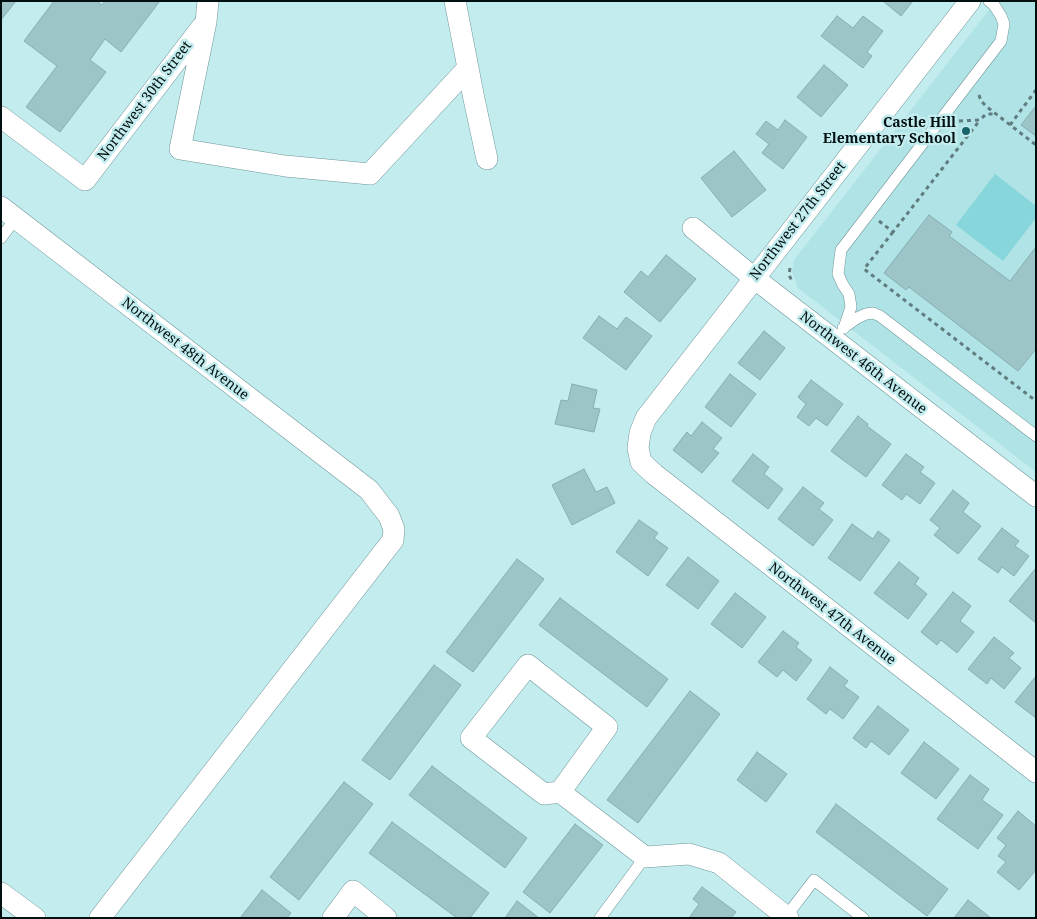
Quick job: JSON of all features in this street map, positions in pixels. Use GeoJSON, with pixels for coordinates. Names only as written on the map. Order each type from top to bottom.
{"type":"FeatureCollection","features":[{"type":"Feature","properties":{"kind":"street"},"geometry":{"type":"LineString","coordinates":[[455,1],[487,159]]}},
{"type":"Feature","properties":{"kind":"street","name":"Northwest 27th Street"},"geometry":{"type":"LineString","coordinates":[[638,448],[640,433],[646,418],[970,1]]}},
{"type":"Feature","properties":{"kind":"street"},"geometry":{"type":"LineString","coordinates":[[207,12],[180,149],[285,166],[370,174],[468,68]]}},
{"type":"Feature","properties":{"kind":"street","name":"Northwest 30th Street"},"geometry":{"type":"LineString","coordinates":[[1,117],[85,180],[207,12]]}},
{"type":"Feature","properties":{"kind":"street","name":"Northwest 48th Avenue"},"geometry":{"type":"LineString","coordinates":[[9,213],[369,490],[389,516],[394,529],[393,540],[100,918]]}},
{"type":"Feature","properties":{"kind":"street","name":"Northwest 46th Avenue"},"geometry":{"type":"LineString","coordinates":[[693,228],[754,278],[839,334],[1036,496]]}},
{"type":"Feature","properties":{"kind":"street","name":"Northwest 47th Avenue"},"geometry":{"type":"LineString","coordinates":[[638,448],[641,462],[654,474],[1036,772]]}},
{"type":"Feature","properties":{"kind":"street"},"geometry":{"type":"LineString","coordinates":[[560,792],[607,727],[528,665],[471,738],[544,794],[560,792],[645,857],[689,854],[719,863],[786,917]]}},
{"type":"Feature","properties":{"kind":"street"},"geometry":{"type":"LineString","coordinates":[[333,918],[352,891],[386,918]]}},
{"type":"Feature","properties":{"kind":"street"},"geometry":{"type":"LineString","coordinates":[[1,893],[34,918]]}},
{"type":"Feature","properties":{"kind":"lane"},"geometry":{"type":"LineString","coordinates":[[839,334],[851,307],[849,294],[838,274],[841,250],[1001,41],[1004,24],[994,5],[989,1]]}},
{"type":"Feature","properties":{"kind":"lane"},"geometry":{"type":"LineString","coordinates":[[1,238],[9,213]]}},
{"type":"Feature","properties":{"kind":"lane"},"geometry":{"type":"LineString","coordinates":[[839,334],[857,318],[866,314],[873,313],[880,316],[1036,436]]}},
{"type":"Feature","properties":{"kind":"lane"},"geometry":{"type":"LineString","coordinates":[[600,918],[645,857]]}},
{"type":"Feature","properties":{"kind":"lane"},"geometry":{"type":"LineString","coordinates":[[786,917],[814,880],[863,918]]}},
{"type":"Feature","properties":{"kind":"path"},"geometry":{"type":"LineString","coordinates":[[968,84],[978,93],[981,101],[987,107],[1036,145]]}},
{"type":"Feature","properties":{"kind":"path"},"geometry":{"type":"LineString","coordinates":[[1010,125],[1036,90]]}},
{"type":"Feature","properties":{"kind":"path"},"geometry":{"type":"LineString","coordinates":[[996,114],[986,114],[980,120],[864,269],[1036,400]]}},
{"type":"Feature","properties":{"kind":"path"},"geometry":{"type":"LineString","coordinates":[[938,122],[980,120]]}},
{"type":"Feature","properties":{"kind":"path"},"geometry":{"type":"LineString","coordinates":[[868,213],[893,232]]}},
{"type":"Feature","properties":{"kind":"path"},"geometry":{"type":"LineString","coordinates":[[790,266],[789,275],[794,287]]}},
{"type":"Feature","properties":{"kind":"shaded area","name":"Castle Hill Elementary School"},"geometry":{"type":"Polygon","coordinates":[[[996,1],[1036,1],[1036,472],[798,288],[792,272],[794,260],[996,1]]]}},
{"type":"Feature","properties":{"kind":"shaded area"},"geometry":{"type":"Polygon","coordinates":[[[995,174],[1036,206],[1036,218],[1003,261],[956,225],[995,174]]]}},
{"type":"Feature","properties":{"kind":"building"},"geometry":{"type":"Polygon","coordinates":[[[1,1],[16,1],[1,20],[1,1]]]}},
{"type":"Feature","properties":{"kind":"building"},"geometry":{"type":"Polygon","coordinates":[[[54,1],[97,1],[102,5],[105,1],[160,1],[121,52],[105,39],[90,60],[106,72],[60,132],[26,107],[57,66],[24,41],[54,1]]]}},
{"type":"Feature","properties":{"kind":"building"},"geometry":{"type":"Polygon","coordinates":[[[883,1],[913,1],[901,16],[883,1]]]}},
{"type":"Feature","properties":{"kind":"building"},"geometry":{"type":"Polygon","coordinates":[[[837,16],[853,28],[863,16],[883,31],[867,52],[872,56],[863,68],[821,36],[837,16]]]}},
{"type":"Feature","properties":{"kind":"building"},"geometry":{"type":"Polygon","coordinates":[[[824,65],[848,85],[821,117],[797,97],[824,65]]]}},
{"type":"Feature","properties":{"kind":"building"},"geometry":{"type":"Polygon","coordinates":[[[1036,106],[1036,136],[1021,125],[1036,106]]]}},
{"type":"Feature","properties":{"kind":"building"},"geometry":{"type":"Polygon","coordinates":[[[785,120],[807,137],[783,169],[762,153],[769,144],[756,134],[766,121],[778,130],[785,120]]]}},
{"type":"Feature","properties":{"kind":"building"},"geometry":{"type":"Polygon","coordinates":[[[734,151],[766,190],[732,217],[701,178],[734,151]]]}},
{"type":"Feature","properties":{"kind":"building"},"geometry":{"type":"Polygon","coordinates":[[[929,215],[952,232],[949,236],[1010,281],[1036,247],[1036,349],[1018,371],[909,287],[906,290],[884,273],[929,215]]]}},
{"type":"Feature","properties":{"kind":"building"},"geometry":{"type":"Polygon","coordinates":[[[666,255],[696,279],[660,322],[624,292],[641,271],[648,277],[666,255]]]}},
{"type":"Feature","properties":{"kind":"building"},"geometry":{"type":"Polygon","coordinates":[[[599,316],[617,329],[626,317],[652,336],[626,370],[583,338],[599,316]]]}},
{"type":"Feature","properties":{"kind":"building"},"geometry":{"type":"Polygon","coordinates":[[[764,331],[785,348],[760,380],[738,363],[764,331]]]}},
{"type":"Feature","properties":{"kind":"building"},"geometry":{"type":"Polygon","coordinates":[[[730,374],[756,394],[731,427],[705,407],[730,374]]]}},
{"type":"Feature","properties":{"kind":"building"},"geometry":{"type":"Polygon","coordinates":[[[811,380],[843,404],[827,426],[816,418],[809,426],[797,417],[806,404],[798,397],[811,380]]]}},
{"type":"Feature","properties":{"kind":"building"},"geometry":{"type":"Polygon","coordinates":[[[572,384],[597,390],[593,408],[600,409],[594,432],[555,424],[561,400],[568,401],[572,384]]]}},
{"type":"Feature","properties":{"kind":"building"},"geometry":{"type":"Polygon","coordinates":[[[858,416],[868,424],[867,426],[891,444],[866,477],[831,451],[858,416]]]}},
{"type":"Feature","properties":{"kind":"building"},"geometry":{"type":"Polygon","coordinates":[[[702,422],[722,438],[713,449],[719,453],[702,473],[673,450],[687,432],[691,436],[702,422]]]}},
{"type":"Feature","properties":{"kind":"building"},"geometry":{"type":"Polygon","coordinates":[[[753,454],[769,467],[764,474],[783,489],[768,509],[732,481],[753,454]]]}},
{"type":"Feature","properties":{"kind":"building"},"geometry":{"type":"Polygon","coordinates":[[[906,454],[924,467],[920,472],[935,483],[920,504],[906,494],[902,500],[882,485],[906,454]]]}},
{"type":"Feature","properties":{"kind":"building"},"geometry":{"type":"Polygon","coordinates":[[[584,469],[596,492],[607,487],[615,503],[572,525],[552,485],[584,469]]]}},
{"type":"Feature","properties":{"kind":"building"},"geometry":{"type":"Polygon","coordinates":[[[803,487],[824,503],[819,509],[833,520],[813,546],[778,519],[803,487]]]}},
{"type":"Feature","properties":{"kind":"building"},"geometry":{"type":"Polygon","coordinates":[[[953,490],[969,503],[963,512],[981,526],[958,554],[934,535],[940,528],[930,520],[953,490]]]}},
{"type":"Feature","properties":{"kind":"building"},"geometry":{"type":"Polygon","coordinates":[[[639,520],[658,533],[654,538],[668,548],[648,576],[616,552],[639,520]]]}},
{"type":"Feature","properties":{"kind":"building"},"geometry":{"type":"Polygon","coordinates":[[[852,524],[873,539],[878,531],[890,540],[860,581],[828,558],[852,524]]]}},
{"type":"Feature","properties":{"kind":"building"},"geometry":{"type":"Polygon","coordinates":[[[1002,528],[1019,541],[1015,546],[1029,556],[1014,576],[1002,567],[998,573],[978,559],[1002,528]]]}},
{"type":"Feature","properties":{"kind":"building"},"geometry":{"type":"Polygon","coordinates":[[[688,557],[719,581],[698,609],[666,585],[688,557]]]}},
{"type":"Feature","properties":{"kind":"building"},"geometry":{"type":"Polygon","coordinates":[[[517,559],[544,579],[473,672],[446,652],[517,559]]]}},
{"type":"Feature","properties":{"kind":"building"},"geometry":{"type":"Polygon","coordinates":[[[899,562],[919,578],[915,584],[927,594],[908,619],[874,593],[899,562]]]}},
{"type":"Feature","properties":{"kind":"building"},"geometry":{"type":"Polygon","coordinates":[[[1036,568],[1036,623],[1009,601],[1036,568]]]}},
{"type":"Feature","properties":{"kind":"building"},"geometry":{"type":"Polygon","coordinates":[[[953,592],[971,606],[960,621],[974,632],[957,653],[941,640],[937,645],[921,632],[953,592]]]}},
{"type":"Feature","properties":{"kind":"building"},"geometry":{"type":"Polygon","coordinates":[[[735,593],[766,617],[742,648],[711,624],[735,593]]]}},
{"type":"Feature","properties":{"kind":"building"},"geometry":{"type":"Polygon","coordinates":[[[560,598],[668,679],[647,707],[539,625],[560,598]]]}},
{"type":"Feature","properties":{"kind":"building"},"geometry":{"type":"Polygon","coordinates":[[[783,631],[799,643],[796,647],[812,660],[796,681],[783,670],[777,677],[758,662],[783,631]]]}},
{"type":"Feature","properties":{"kind":"building"},"geometry":{"type":"Polygon","coordinates":[[[994,637],[1014,653],[1009,658],[1021,668],[1004,689],[991,678],[987,684],[968,669],[994,637]]]}},
{"type":"Feature","properties":{"kind":"building"},"geometry":{"type":"Polygon","coordinates":[[[434,665],[461,685],[390,780],[362,760],[434,665]]]}},
{"type":"Feature","properties":{"kind":"building"},"geometry":{"type":"Polygon","coordinates":[[[830,667],[848,681],[844,686],[859,697],[843,719],[830,709],[826,714],[807,699],[830,667]]]}},
{"type":"Feature","properties":{"kind":"building"},"geometry":{"type":"Polygon","coordinates":[[[1036,676],[1036,718],[1015,702],[1036,676]]]}},
{"type":"Feature","properties":{"kind":"building"},"geometry":{"type":"Polygon","coordinates":[[[690,691],[720,714],[638,823],[607,800],[690,691]]]}},
{"type":"Feature","properties":{"kind":"building"},"geometry":{"type":"Polygon","coordinates":[[[878,706],[909,730],[889,755],[871,741],[866,748],[853,738],[878,706]]]}},
{"type":"Feature","properties":{"kind":"building"},"geometry":{"type":"Polygon","coordinates":[[[924,742],[959,769],[936,799],[901,773],[924,742]]]}},
{"type":"Feature","properties":{"kind":"building"},"geometry":{"type":"Polygon","coordinates":[[[757,752],[787,774],[766,802],[737,780],[757,752]]]}},
{"type":"Feature","properties":{"kind":"building"},"geometry":{"type":"Polygon","coordinates":[[[432,766],[527,838],[505,868],[409,795],[432,766]]]}},
{"type":"Feature","properties":{"kind":"building"},"geometry":{"type":"Polygon","coordinates":[[[970,775],[989,789],[982,800],[1003,815],[978,849],[937,819],[970,775]]]}},
{"type":"Feature","properties":{"kind":"building"},"geometry":{"type":"Polygon","coordinates":[[[344,782],[373,804],[299,900],[270,877],[344,782]]]}},
{"type":"Feature","properties":{"kind":"building"},"geometry":{"type":"Polygon","coordinates":[[[836,804],[948,889],[927,916],[816,832],[836,804]]]}},
{"type":"Feature","properties":{"kind":"building"},"geometry":{"type":"Polygon","coordinates":[[[1018,811],[1036,826],[1036,870],[1019,890],[997,872],[1006,862],[998,856],[1006,845],[997,838],[1018,811]]]}},
{"type":"Feature","properties":{"kind":"building"},"geometry":{"type":"Polygon","coordinates":[[[392,822],[489,893],[470,918],[457,918],[369,853],[392,822]]]}},
{"type":"Feature","properties":{"kind":"building"},"geometry":{"type":"Polygon","coordinates":[[[575,824],[603,845],[550,913],[523,892],[575,824]]]}},
{"type":"Feature","properties":{"kind":"building"},"geometry":{"type":"Polygon","coordinates":[[[702,887],[736,912],[731,918],[689,918],[699,904],[693,899],[702,887]]]}},
{"type":"Feature","properties":{"kind":"building"},"geometry":{"type":"Polygon","coordinates":[[[262,890],[291,913],[287,918],[240,918],[262,890]]]}},
{"type":"Feature","properties":{"kind":"building"},"geometry":{"type":"Polygon","coordinates":[[[968,900],[991,918],[954,918],[968,900]]]}},
{"type":"Feature","properties":{"kind":"building"},"geometry":{"type":"Polygon","coordinates":[[[517,901],[539,918],[505,918],[517,901]]]}},
{"type":"Feature","properties":{"kind":"place","name":"Castle Hill Elementary School"},"geometry":{"type":"Point","coordinates":[966,131]}}]}
